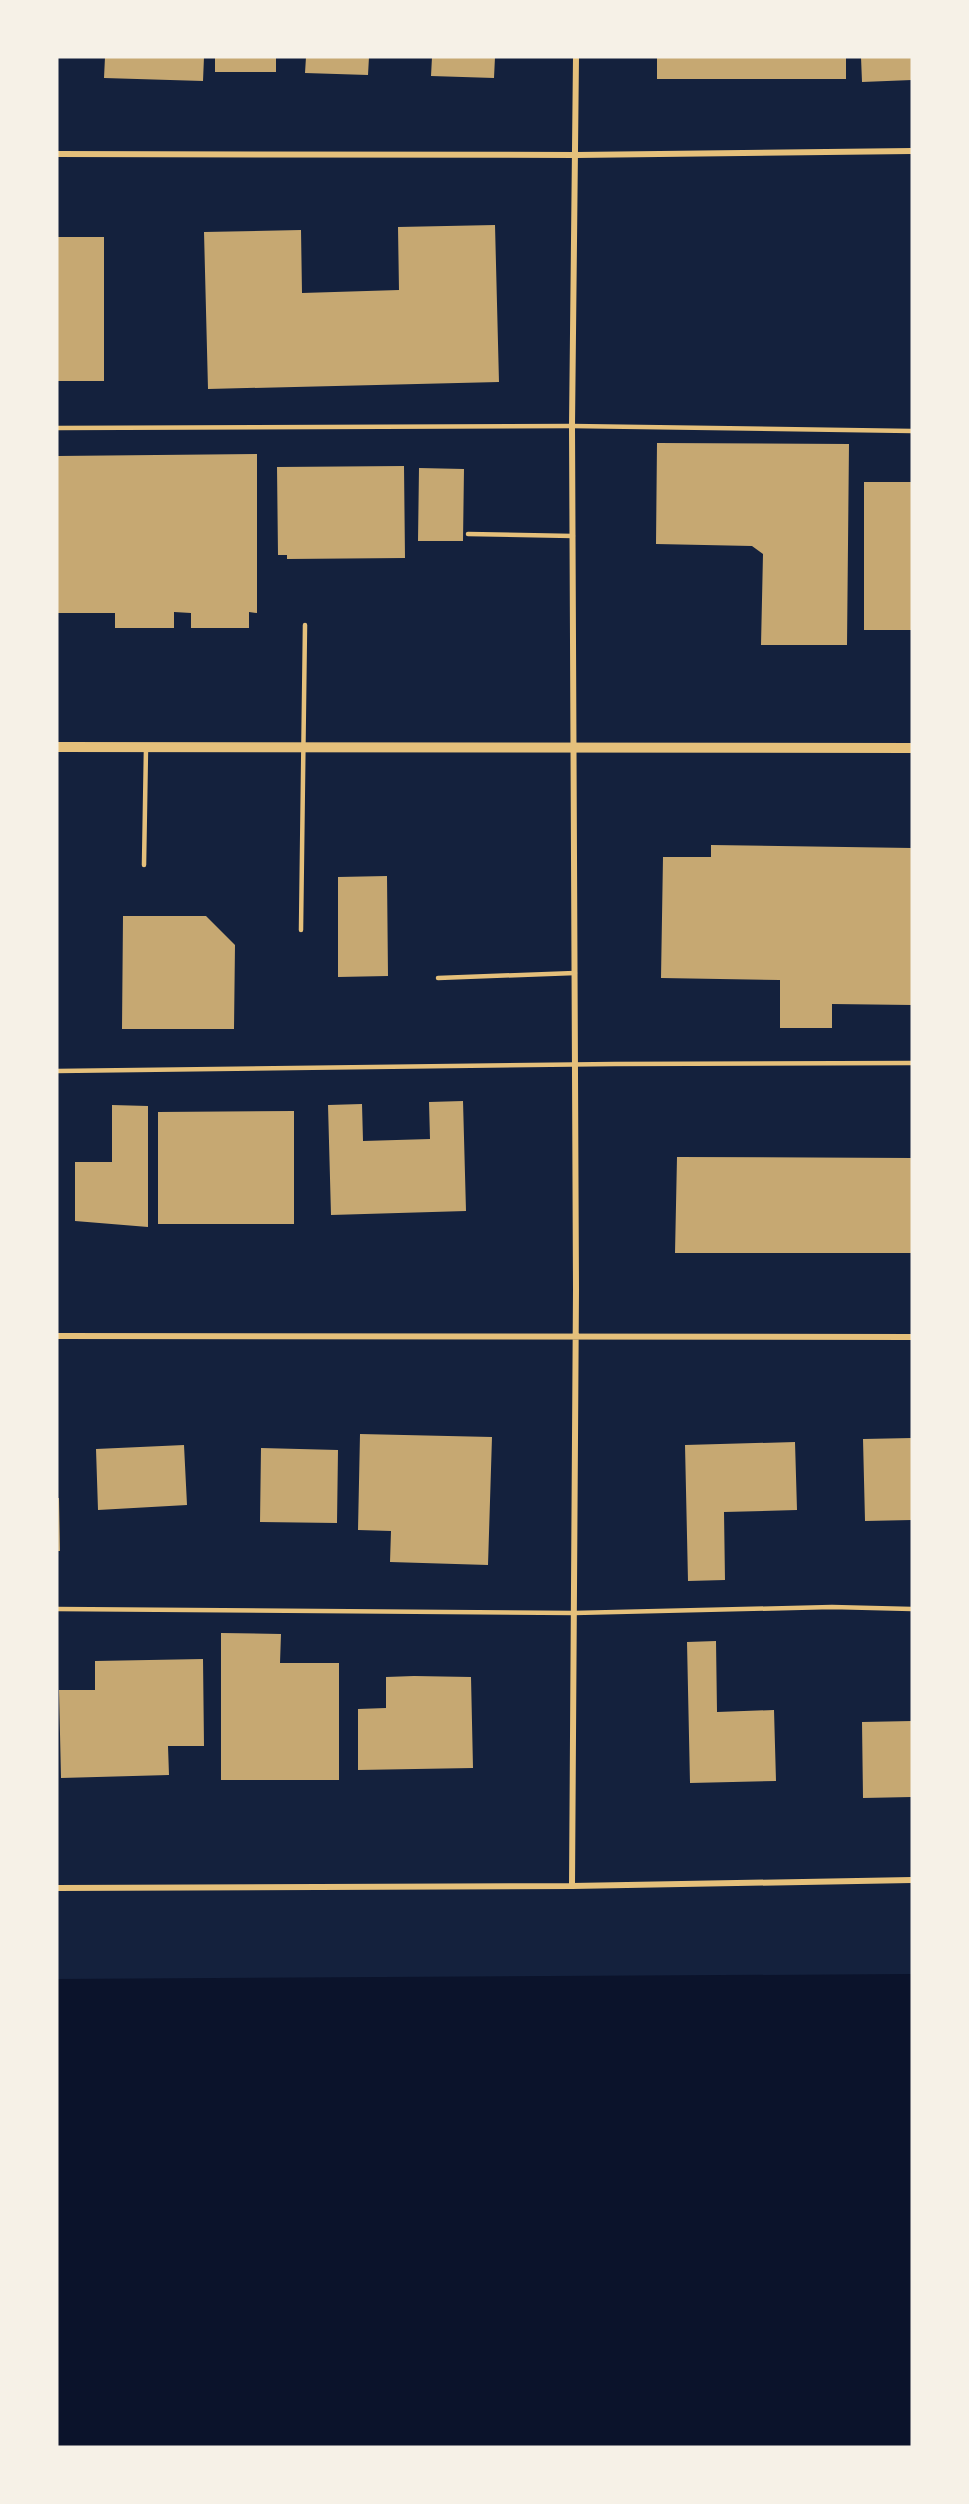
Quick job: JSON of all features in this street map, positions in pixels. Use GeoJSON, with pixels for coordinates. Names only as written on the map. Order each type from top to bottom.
{"type":"FeatureCollection","features":[{"type":"Feature","properties":{"kind":"street"},"geometry":{"type":"LineString","coordinates":[[572,1886],[575,973],[572,843],[574,747],[572,426],[576,57]]}},
{"type":"Feature","properties":{"kind":"street"},"geometry":{"type":"LineString","coordinates":[[57,154],[576,154],[912,151]]}},
{"type":"Feature","properties":{"kind":"street"},"geometry":{"type":"LineString","coordinates":[[57,747],[912,748]]}},
{"type":"Feature","properties":{"kind":"street"},"geometry":{"type":"LineString","coordinates":[[57,1336],[912,1337]]}},
{"type":"Feature","properties":{"kind":"street"},"geometry":{"type":"LineString","coordinates":[[57,1888],[572,1886],[912,1880]]}},
{"type":"Feature","properties":{"kind":"lane"},"geometry":{"type":"LineString","coordinates":[[57,428],[572,426],[912,431]]}},
{"type":"Feature","properties":{"kind":"lane"},"geometry":{"type":"LineString","coordinates":[[468,534],[573,536]]}},
{"type":"Feature","properties":{"kind":"lane"},"geometry":{"type":"LineString","coordinates":[[301,930],[305,625]]}},
{"type":"Feature","properties":{"kind":"lane"},"geometry":{"type":"LineString","coordinates":[[144,865],[146,748]]}},
{"type":"Feature","properties":{"kind":"lane"},"geometry":{"type":"LineString","coordinates":[[438,978],[575,973]]}},
{"type":"Feature","properties":{"kind":"lane"},"geometry":{"type":"LineString","coordinates":[[57,1071],[912,1063]]}},
{"type":"Feature","properties":{"kind":"lane"},"geometry":{"type":"LineString","coordinates":[[57,1609],[574,1613],[831,1607],[912,1609]]}},
{"type":"Feature","properties":{"kind":"water"},"geometry":{"type":"Polygon","coordinates":[[[912,1974],[912,2447],[57,2447],[57,1979],[912,1974]]]}},
{"type":"Feature","properties":{"kind":"building"},"geometry":{"type":"Polygon","coordinates":[[[105,57],[204,57],[203,81],[104,78],[105,57]]]}},
{"type":"Feature","properties":{"kind":"building"},"geometry":{"type":"Polygon","coordinates":[[[215,57],[276,57],[276,72],[215,72],[215,57]]]}},
{"type":"Feature","properties":{"kind":"building"},"geometry":{"type":"Polygon","coordinates":[[[306,57],[369,57],[368,75],[305,73],[306,57]]]}},
{"type":"Feature","properties":{"kind":"building"},"geometry":{"type":"Polygon","coordinates":[[[432,57],[495,57],[494,78],[431,76],[432,57]]]}},
{"type":"Feature","properties":{"kind":"building"},"geometry":{"type":"Polygon","coordinates":[[[657,57],[846,57],[846,79],[657,79],[657,57]]]}},
{"type":"Feature","properties":{"kind":"building"},"geometry":{"type":"Polygon","coordinates":[[[861,57],[912,57],[912,80],[862,82],[861,57]]]}},
{"type":"Feature","properties":{"kind":"building"},"geometry":{"type":"Polygon","coordinates":[[[495,225],[499,382],[208,389],[204,232],[301,230],[302,293],[399,290],[398,227],[495,225]]]}},
{"type":"Feature","properties":{"kind":"building"},"geometry":{"type":"Polygon","coordinates":[[[57,237],[104,237],[104,381],[57,381],[57,237]]]}},
{"type":"Feature","properties":{"kind":"building"},"geometry":{"type":"Polygon","coordinates":[[[657,443],[849,444],[847,645],[761,645],[763,554],[752,546],[656,544],[657,443]]]}},
{"type":"Feature","properties":{"kind":"building"},"geometry":{"type":"Polygon","coordinates":[[[257,454],[257,613],[249,612],[249,628],[191,628],[191,613],[174,612],[174,628],[115,628],[115,613],[57,613],[57,456],[257,454]]]}},
{"type":"Feature","properties":{"kind":"building"},"geometry":{"type":"Polygon","coordinates":[[[404,466],[405,558],[287,559],[287,555],[278,555],[277,467],[404,466]]]}},
{"type":"Feature","properties":{"kind":"building"},"geometry":{"type":"Polygon","coordinates":[[[419,468],[464,469],[463,541],[418,541],[419,468]]]}},
{"type":"Feature","properties":{"kind":"building"},"geometry":{"type":"Polygon","coordinates":[[[864,482],[912,482],[912,630],[864,630],[864,482]]]}},
{"type":"Feature","properties":{"kind":"building"},"geometry":{"type":"Polygon","coordinates":[[[711,845],[912,848],[912,1005],[832,1004],[832,1028],[780,1028],[780,980],[661,978],[663,857],[711,857],[711,845]]]}},
{"type":"Feature","properties":{"kind":"building"},"geometry":{"type":"Polygon","coordinates":[[[387,876],[388,976],[338,977],[338,877],[387,876]]]}},
{"type":"Feature","properties":{"kind":"building"},"geometry":{"type":"Polygon","coordinates":[[[123,916],[206,916],[235,945],[234,1029],[122,1029],[123,916]]]}},
{"type":"Feature","properties":{"kind":"building"},"geometry":{"type":"Polygon","coordinates":[[[463,1101],[466,1211],[331,1215],[328,1105],[362,1104],[363,1141],[430,1139],[429,1102],[463,1101]]]}},
{"type":"Feature","properties":{"kind":"building"},"geometry":{"type":"Polygon","coordinates":[[[112,1105],[148,1106],[148,1227],[75,1221],[75,1162],[112,1162],[112,1105]]]}},
{"type":"Feature","properties":{"kind":"building"},"geometry":{"type":"Polygon","coordinates":[[[294,1111],[294,1224],[158,1224],[158,1112],[294,1111]]]}},
{"type":"Feature","properties":{"kind":"building"},"geometry":{"type":"Polygon","coordinates":[[[677,1157],[912,1158],[912,1253],[675,1253],[677,1157]]]}},
{"type":"Feature","properties":{"kind":"building"},"geometry":{"type":"Polygon","coordinates":[[[360,1434],[492,1437],[488,1565],[390,1562],[391,1531],[358,1530],[360,1434]]]}},
{"type":"Feature","properties":{"kind":"building"},"geometry":{"type":"Polygon","coordinates":[[[912,1438],[912,1520],[865,1521],[863,1439],[912,1438]]]}},
{"type":"Feature","properties":{"kind":"building"},"geometry":{"type":"Polygon","coordinates":[[[795,1442],[797,1510],[724,1512],[725,1580],[688,1581],[685,1445],[795,1442]]]}},
{"type":"Feature","properties":{"kind":"building"},"geometry":{"type":"Polygon","coordinates":[[[184,1445],[187,1505],[98,1510],[96,1449],[184,1445]]]}},
{"type":"Feature","properties":{"kind":"building"},"geometry":{"type":"Polygon","coordinates":[[[261,1448],[338,1450],[337,1523],[260,1522],[261,1448]]]}},
{"type":"Feature","properties":{"kind":"building"},"geometry":{"type":"Polygon","coordinates":[[[57,1498],[59,1498],[60,1551],[57,1551],[57,1498]]]}},
{"type":"Feature","properties":{"kind":"building"},"geometry":{"type":"Polygon","coordinates":[[[221,1633],[281,1634],[280,1663],[339,1663],[339,1780],[221,1780],[221,1633]]]}},
{"type":"Feature","properties":{"kind":"building"},"geometry":{"type":"Polygon","coordinates":[[[716,1641],[717,1712],[774,1710],[776,1781],[690,1783],[687,1642],[716,1641]]]}},
{"type":"Feature","properties":{"kind":"building"},"geometry":{"type":"Polygon","coordinates":[[[203,1659],[204,1746],[168,1746],[169,1775],[61,1778],[59,1690],[95,1690],[95,1661],[203,1659]]]}},
{"type":"Feature","properties":{"kind":"building"},"geometry":{"type":"Polygon","coordinates":[[[386,1677],[471,1677],[473,1768],[358,1770],[358,1709],[386,1708],[386,1677]]]}},
{"type":"Feature","properties":{"kind":"building"},"geometry":{"type":"Polygon","coordinates":[[[912,1721],[912,1797],[863,1798],[862,1722],[912,1721]]]}}]}
